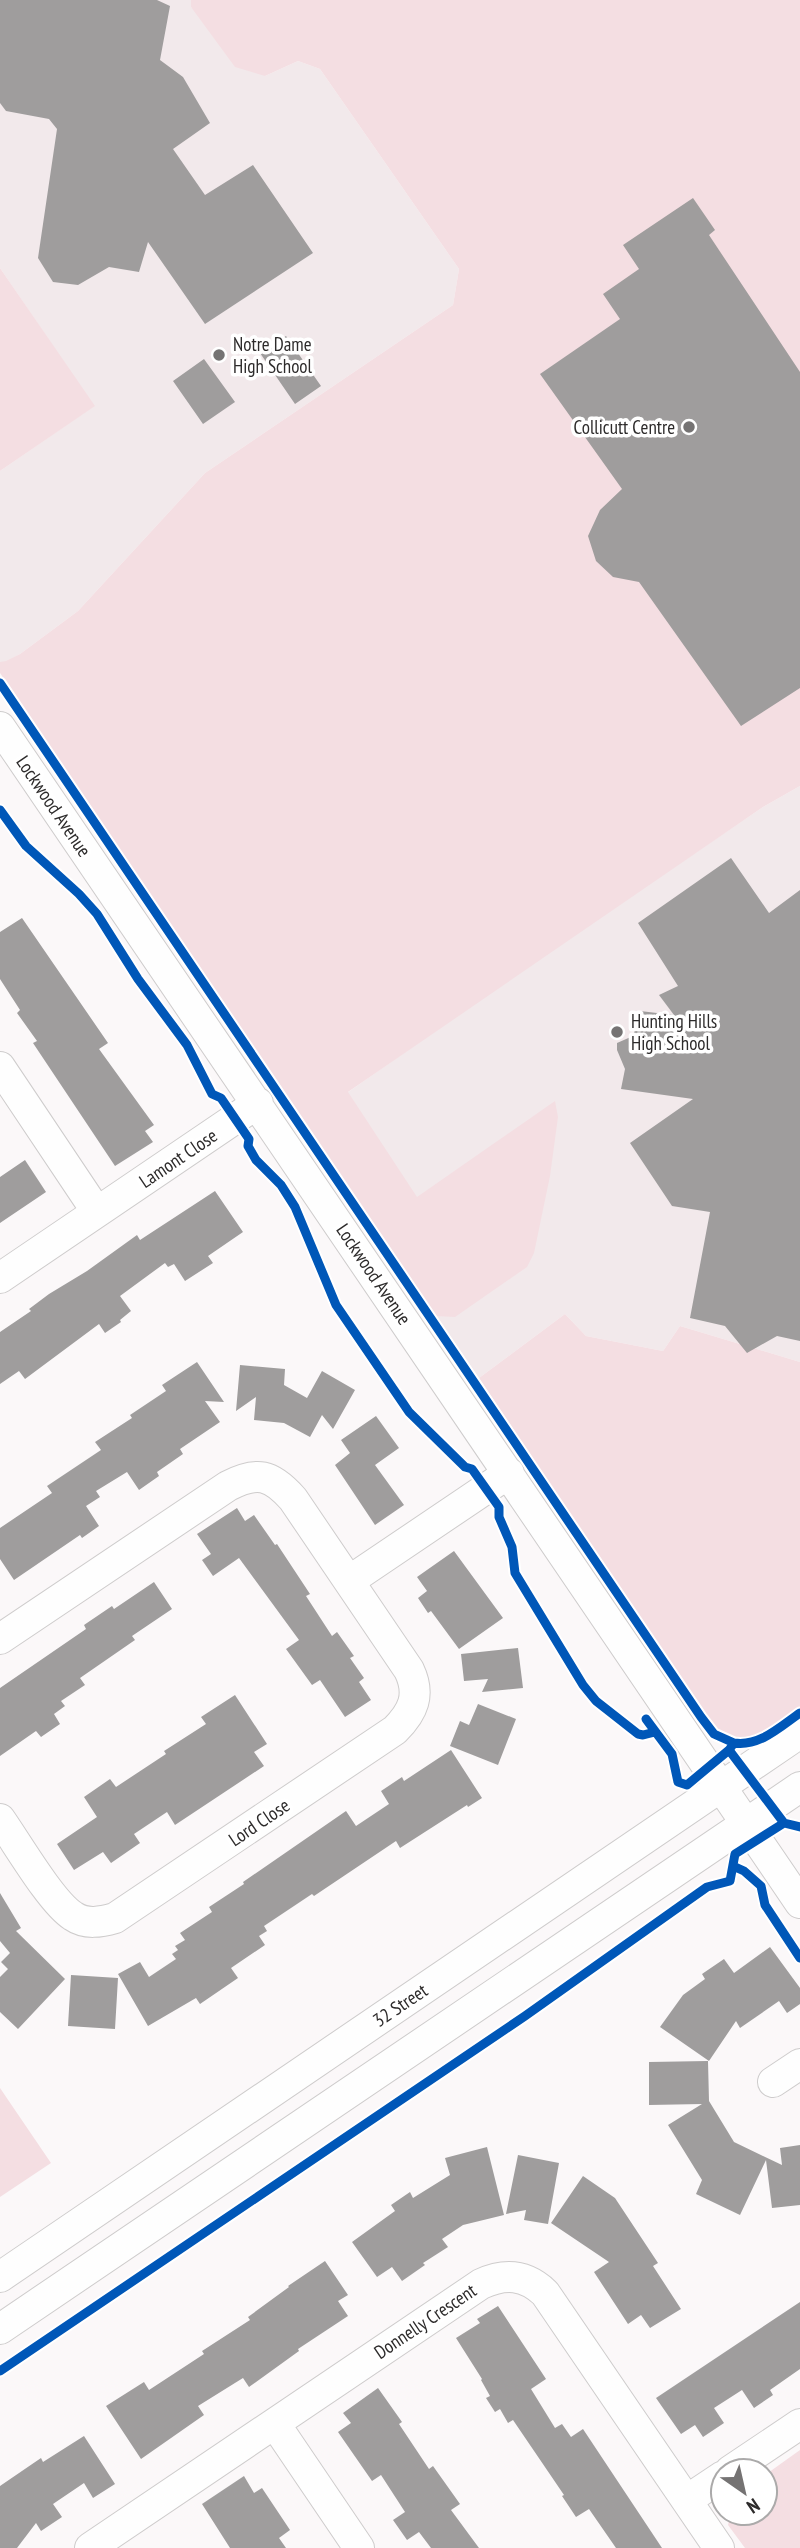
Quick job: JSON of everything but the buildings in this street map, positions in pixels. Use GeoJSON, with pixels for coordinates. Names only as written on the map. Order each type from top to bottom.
{"type":"FeatureCollection","features":[{"type":"Feature","properties":{"kind":"street","name":"Lockwood Avenue"},"geometry":{"type":"LineString","coordinates":[[0,727],[800,1903]]}},
{"type":"Feature","properties":{"kind":"street"},"geometry":{"type":"LineString","coordinates":[[0,1067],[97,1212]]}},
{"type":"Feature","properties":{"kind":"street","name":"Lamont Close"},"geometry":{"type":"LineString","coordinates":[[0,1278],[258,1103]]}},
{"type":"Feature","properties":{"kind":"street"},"geometry":{"type":"LineString","coordinates":[[349,1581],[509,1474]]}},
{"type":"Feature","properties":{"kind":"street","name":"Lord Close"},"geometry":{"type":"LineString","coordinates":[[0,1639],[228,1486],[245,1477],[260,1476],[283,1488],[349,1581],[416,1684],[416,1697],[405,1719],[384,1738],[115,1918],[99,1923],[74,1918],[63,1908],[0,1819]]}},
{"type":"Feature","properties":{"kind":"street","name":"32 Street"},"geometry":{"type":"LineString","coordinates":[[0,2277],[800,1733]]}},
{"type":"Feature","properties":{"kind":"street"},"geometry":{"type":"LineString","coordinates":[[0,2329],[800,1787]]}},
{"type":"Feature","properties":{"kind":"street"},"geometry":{"type":"LineString","coordinates":[[773,2082],[800,2064]]}},
{"type":"Feature","properties":{"kind":"street","name":"Donnelly Crescent"},"geometry":{"type":"LineString","coordinates":[[90,2548],[481,2284],[507,2276],[522,2277],[545,2293],[719,2548]]}},
{"type":"Feature","properties":{"kind":"street"},"geometry":{"type":"LineString","coordinates":[[275,2424],[359,2548]]}},
{"type":"Feature","properties":{"kind":"street"},"geometry":{"type":"LineString","coordinates":[[751,2457],[800,2424]]}},
{"type":"Feature","properties":{"kind":"street"},"geometry":{"type":"LineString","coordinates":[[687,2500],[709,2485]]}},
{"type":"Feature","properties":{"kind":"shaded area","name":"Notre Dame High School"},"geometry":{"type":"Polygon","coordinates":[[[0,0],[191,0],[191,7],[265,76],[298,61],[320,69],[459,269],[453,305],[205,473],[78,611],[6,662],[0,662],[0,471],[94,406],[0,268],[0,0]]]}},
{"type":"Feature","properties":{"kind":"shaded area"},"geometry":{"type":"Polygon","coordinates":[[[191,0],[800,0],[800,786],[763,807],[348,1092],[417,1197],[555,1101],[558,1117],[550,1176],[534,1253],[527,1267],[455,1317],[436,1316],[0,673],[0,662],[20,654],[78,611],[205,473],[453,305],[459,269],[320,69],[298,61],[265,76],[235,67],[191,7],[191,0]]]}},
{"type":"Feature","properties":{"kind":"shaded area"},"geometry":{"type":"Polygon","coordinates":[[[0,268],[95,406],[0,471],[0,268]]]}},
{"type":"Feature","properties":{"kind":"shaded area","name":"Hunting Hills High School"},"geometry":{"type":"Polygon","coordinates":[[[800,786],[800,1362],[680,1326],[663,1351],[586,1336],[565,1314],[479,1378],[304,1123],[521,971],[763,807],[800,786]]]}},
{"type":"Feature","properties":{"kind":"shaded area"},"geometry":{"type":"Polygon","coordinates":[[[565,1314],[586,1336],[663,1351],[680,1326],[800,1362],[800,1709],[751,1741],[730,1738],[711,1724],[479,1378],[565,1314]]]}},
{"type":"Feature","properties":{"kind":"shaded area"},"geometry":{"type":"Polygon","coordinates":[[[0,2088],[51,2163],[0,2197],[0,2088]]]}},
{"type":"Feature","properties":{"kind":"shaded area"},"geometry":{"type":"Polygon","coordinates":[[[800,2450],[800,2548],[745,2548],[729,2527],[779,2527],[779,2465],[800,2450]]]}},
{"type":"Feature","properties":{"kind":"cycle path"},"geometry":{"type":"LineString","coordinates":[[0,683],[701,1717],[714,1734],[734,1743]]}},
{"type":"Feature","properties":{"kind":"cycle path"},"geometry":{"type":"LineString","coordinates":[[0,810],[26,846],[97,914],[138,979],[187,1045],[212,1094],[221,1098],[249,1139],[248,1146],[256,1160],[281,1185],[295,1207],[336,1305],[409,1412],[465,1467],[472,1469],[499,1507],[499,1517],[512,1547],[515,1573],[583,1685],[596,1701],[638,1734],[655,1732]]}},
{"type":"Feature","properties":{"kind":"cycle path"},"geometry":{"type":"LineString","coordinates":[[646,1719],[672,1754],[678,1782],[687,1785],[734,1743],[761,1739],[800,1713]]}},
{"type":"Feature","properties":{"kind":"cycle path"},"geometry":{"type":"LineString","coordinates":[[729,1750],[784,1823]]}},
{"type":"Feature","properties":{"kind":"cycle path"},"geometry":{"type":"LineString","coordinates":[[0,2371],[525,2016],[707,1887],[730,1881],[735,1854],[784,1823],[800,1827]]}},
{"type":"Feature","properties":{"kind":"cycle path"},"geometry":{"type":"LineString","coordinates":[[733,1866],[744,1871],[761,1886],[765,1905],[800,1958]]}},
{"type":"Feature","properties":{"kind":"place","name":"Notre Dame High School"},"geometry":{"type":"Point","coordinates":[219,355]}},
{"type":"Feature","properties":{"kind":"place","name":"Collicutt Centre"},"geometry":{"type":"Point","coordinates":[689,427]}},
{"type":"Feature","properties":{"kind":"place","name":"Hunting Hills High School"},"geometry":{"type":"Point","coordinates":[617,1032]}}]}
